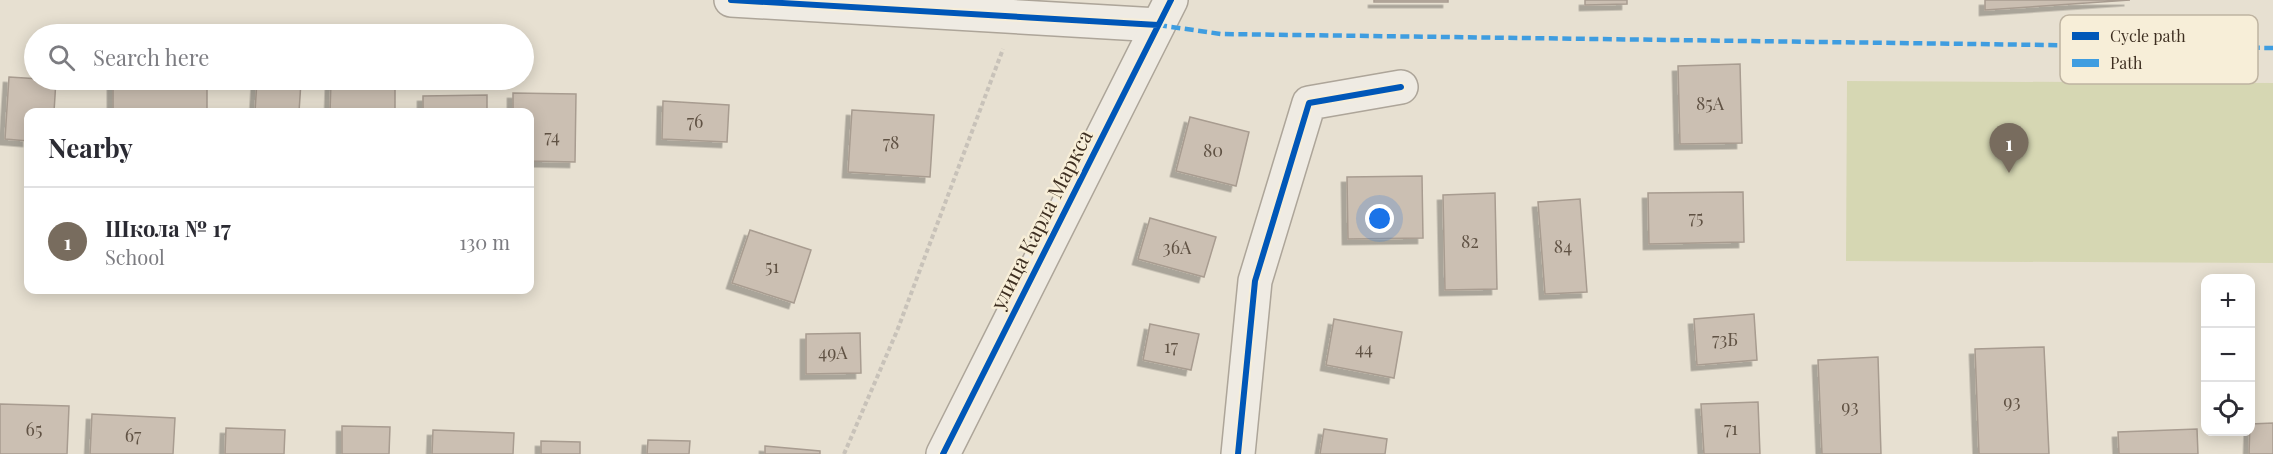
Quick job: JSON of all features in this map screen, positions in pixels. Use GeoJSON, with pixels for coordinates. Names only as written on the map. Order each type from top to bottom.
{"type":"FeatureCollection","features":[{"type":"Feature","properties":{"kind":"street"},"geometry":{"type":"LineString","coordinates":[[731,0],[1015,17],[1165,13]]}},
{"type":"Feature","properties":{"kind":"street","name":"улица Карла Маркса"},"geometry":{"type":"LineString","coordinates":[[943,454],[1165,13]]}},
{"type":"Feature","properties":{"kind":"street"},"geometry":{"type":"LineString","coordinates":[[1238,454],[1255,281],[1309,103],[1401,87]]}},
{"type":"Feature","properties":{"kind":"path"},"geometry":{"type":"LineString","coordinates":[[844,454],[897,331],[1015,17]]}},
{"type":"Feature","properties":{"kind":"green space"},"geometry":{"type":"Polygon","coordinates":[[[1847,81],[2060,82],[2060,84],[2273,83],[2273,263],[1846,261],[1847,81]]]}},
{"type":"Feature","properties":{"kind":"building"},"geometry":{"type":"Polygon","coordinates":[[[1374,0],[1448,0],[1448,2],[1374,2],[1374,0]]]}},
{"type":"Feature","properties":{"kind":"building"},"geometry":{"type":"Polygon","coordinates":[[[1585,0],[1627,0],[1627,4],[1585,5],[1585,0]]]}},
{"type":"Feature","properties":{"kind":"building"},"geometry":{"type":"Polygon","coordinates":[[[1985,0],[2130,0],[1985,10],[1985,0]]]}},
{"type":"Feature","properties":{"kind":"building"},"geometry":{"type":"Polygon","coordinates":[[[1740,64],[1742,143],[1680,144],[1678,66],[1740,64]]]}},
{"type":"Feature","properties":{"kind":"building"},"geometry":{"type":"Polygon","coordinates":[[[9,77],[24,78],[24,90],[55,90],[54,108],[24,108],[24,141],[5,139],[9,77]]]}},
{"type":"Feature","properties":{"kind":"building"},"geometry":{"type":"Polygon","coordinates":[[[113,90],[207,90],[207,108],[113,108],[113,90]]]}},
{"type":"Feature","properties":{"kind":"building"},"geometry":{"type":"Polygon","coordinates":[[[256,90],[300,90],[299,108],[255,108],[256,90]]]}},
{"type":"Feature","properties":{"kind":"building"},"geometry":{"type":"Polygon","coordinates":[[[331,90],[395,90],[395,108],[330,108],[331,90]]]}},
{"type":"Feature","properties":{"kind":"building"},"geometry":{"type":"Polygon","coordinates":[[[513,93],[576,94],[575,162],[534,161],[534,108],[513,108],[513,93]]]}},
{"type":"Feature","properties":{"kind":"building"},"geometry":{"type":"Polygon","coordinates":[[[487,95],[487,108],[423,108],[423,96],[487,95]]]}},
{"type":"Feature","properties":{"kind":"building"},"geometry":{"type":"Polygon","coordinates":[[[663,101],[729,105],[727,142],[662,139],[663,101]]]}},
{"type":"Feature","properties":{"kind":"building"},"geometry":{"type":"Polygon","coordinates":[[[852,110],[934,115],[930,177],[848,172],[852,110]]]}},
{"type":"Feature","properties":{"kind":"building"},"geometry":{"type":"Polygon","coordinates":[[[1190,117],[1249,132],[1236,186],[1176,171],[1190,117]]]}},
{"type":"Feature","properties":{"kind":"building"},"geometry":{"type":"Polygon","coordinates":[[[1422,176],[1423,238],[1348,239],[1347,177],[1422,176]]]}},
{"type":"Feature","properties":{"kind":"building"},"geometry":{"type":"Polygon","coordinates":[[[1743,192],[1744,242],[1649,244],[1648,193],[1743,192]]]}},
{"type":"Feature","properties":{"kind":"building"},"geometry":{"type":"Polygon","coordinates":[[[1495,193],[1497,289],[1445,290],[1443,195],[1495,193]]]}},
{"type":"Feature","properties":{"kind":"building"},"geometry":{"type":"Polygon","coordinates":[[[1580,199],[1587,292],[1545,294],[1538,202],[1580,199]]]}},
{"type":"Feature","properties":{"kind":"building"},"geometry":{"type":"Polygon","coordinates":[[[1150,218],[1216,237],[1204,277],[1138,259],[1150,218]]]}},
{"type":"Feature","properties":{"kind":"building"},"geometry":{"type":"Polygon","coordinates":[[[750,230],[811,250],[794,303],[732,283],[750,230]]]}},
{"type":"Feature","properties":{"kind":"building"},"geometry":{"type":"Polygon","coordinates":[[[1754,314],[1757,360],[1697,365],[1694,319],[1754,314]]]}},
{"type":"Feature","properties":{"kind":"building"},"geometry":{"type":"Polygon","coordinates":[[[1334,319],[1402,332],[1394,378],[1326,365],[1334,319]]]}},
{"type":"Feature","properties":{"kind":"building"},"geometry":{"type":"Polygon","coordinates":[[[1150,324],[1199,334],[1191,370],[1143,360],[1150,324]]]}},
{"type":"Feature","properties":{"kind":"building"},"geometry":{"type":"Polygon","coordinates":[[[860,333],[861,373],[806,374],[806,334],[860,333]]]}},
{"type":"Feature","properties":{"kind":"building"},"geometry":{"type":"Polygon","coordinates":[[[2044,347],[2049,454],[1979,454],[1975,349],[2044,347]]]}},
{"type":"Feature","properties":{"kind":"building"},"geometry":{"type":"Polygon","coordinates":[[[1878,357],[1881,454],[1822,454],[1818,360],[1878,357]]]}},
{"type":"Feature","properties":{"kind":"building"},"geometry":{"type":"Polygon","coordinates":[[[1758,402],[1760,454],[1704,454],[1701,404],[1758,402]]]}},
{"type":"Feature","properties":{"kind":"building"},"geometry":{"type":"Polygon","coordinates":[[[0,404],[69,406],[67,454],[0,454],[0,404]]]}},
{"type":"Feature","properties":{"kind":"building"},"geometry":{"type":"Polygon","coordinates":[[[92,414],[175,418],[173,454],[90,454],[92,414]]]}},
{"type":"Feature","properties":{"kind":"building"},"geometry":{"type":"Polygon","coordinates":[[[2273,423],[2273,454],[2249,454],[2250,436],[2255,436],[2255,424],[2273,423]]]}},
{"type":"Feature","properties":{"kind":"building"},"geometry":{"type":"Polygon","coordinates":[[[342,426],[390,427],[389,454],[342,454],[342,426]]]}},
{"type":"Feature","properties":{"kind":"building"},"geometry":{"type":"Polygon","coordinates":[[[226,428],[285,430],[284,454],[225,454],[226,428]]]}},
{"type":"Feature","properties":{"kind":"building"},"geometry":{"type":"Polygon","coordinates":[[[1324,429],[1387,439],[1385,454],[1320,454],[1324,429]]]}},
{"type":"Feature","properties":{"kind":"building"},"geometry":{"type":"Polygon","coordinates":[[[2197,429],[2198,454],[2119,454],[2118,432],[2197,429]]]}},
{"type":"Feature","properties":{"kind":"building"},"geometry":{"type":"Polygon","coordinates":[[[433,430],[514,433],[513,454],[432,454],[433,430]]]}},
{"type":"Feature","properties":{"kind":"building"},"geometry":{"type":"Polygon","coordinates":[[[648,440],[690,441],[689,454],[647,454],[648,440]]]}},
{"type":"Feature","properties":{"kind":"building"},"geometry":{"type":"Polygon","coordinates":[[[541,441],[580,442],[580,454],[541,454],[541,441]]]}},
{"type":"Feature","properties":{"kind":"building"},"geometry":{"type":"Polygon","coordinates":[[[765,446],[820,451],[820,454],[765,454],[765,446]]]}},
{"type":"Feature","properties":{"kind":"marked path"},"geometry":{"type":"LineString","coordinates":[[1158,25],[1221,34],[2060,45]]}},
{"type":"Feature","properties":{"kind":"marked path"},"geometry":{"type":"LineString","coordinates":[[2258,48],[2273,48]]}},
{"type":"Feature","properties":{"kind":"cycle path"},"geometry":{"type":"LineString","coordinates":[[731,0],[1158,25]]}},
{"type":"Feature","properties":{"kind":"cycle path"},"geometry":{"type":"LineString","coordinates":[[943,454],[1171,0]]}},
{"type":"Feature","properties":{"kind":"cycle path"},"geometry":{"type":"LineString","coordinates":[[1238,454],[1255,281],[1309,103],[1401,87]]}},
{"type":"Feature","properties":{"kind":"place","name":"Школа № 17"},"geometry":{"type":"Point","coordinates":[2009,173]}}]}
